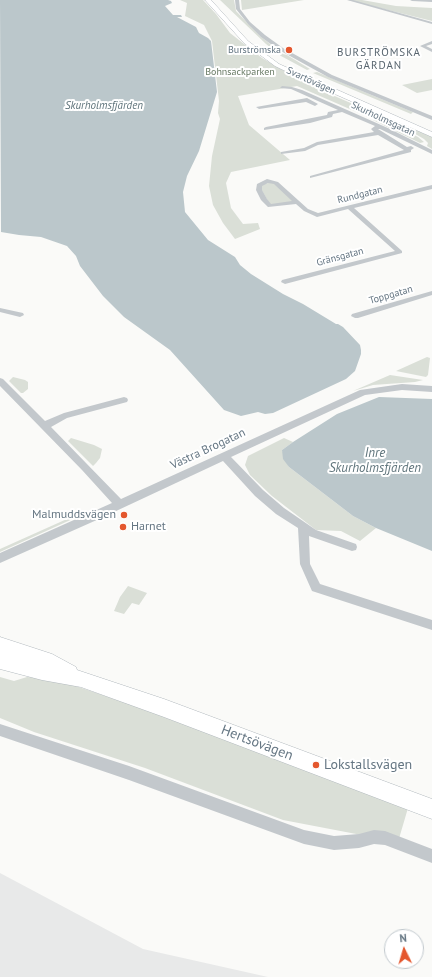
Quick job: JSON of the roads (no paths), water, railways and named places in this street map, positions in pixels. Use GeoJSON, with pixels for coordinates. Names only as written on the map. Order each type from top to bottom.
{"type":"FeatureCollection","features":[{"type":"Feature","properties":{"kind":"main road","name":"Svartövägen"},"geometry":{"type":"LineString","coordinates":[[208,0],[246,42],[277,65],[312,82],[432,134]]}},
{"type":"Feature","properties":{"kind":"main road","name":"Svartövägen"},"geometry":{"type":"LineString","coordinates":[[216,0],[255,40],[282,60],[320,79],[419,121]]}},
{"type":"Feature","properties":{"kind":"main road","name":"Hertsövägen"},"geometry":{"type":"LineString","coordinates":[[0,645],[46,660],[81,679]]}},
{"type":"Feature","properties":{"kind":"main road","name":"Hertsövägen"},"geometry":{"type":"LineString","coordinates":[[0,661],[42,672],[81,679],[164,708],[432,809]]}},
{"type":"Feature","properties":{"kind":"street"},"geometry":{"type":"LineString","coordinates":[[237,0],[238,9],[249,23],[281,50],[330,76],[432,118]]}},
{"type":"Feature","properties":{"kind":"street"},"geometry":{"type":"LineString","coordinates":[[348,0],[432,24]]}},
{"type":"Feature","properties":{"kind":"street"},"geometry":{"type":"LineString","coordinates":[[412,0],[432,0]]}},
{"type":"Feature","properties":{"kind":"street"},"geometry":{"type":"LineString","coordinates":[[432,42],[422,46],[432,51]]}},
{"type":"Feature","properties":{"kind":"street","name":"Skurholmsgatan"},"geometry":{"type":"LineString","coordinates":[[282,87],[292,88],[319,103],[343,110],[380,126],[432,152]]}},
{"type":"Feature","properties":{"kind":"street"},"geometry":{"type":"LineString","coordinates":[[259,107],[307,100],[319,103]]}},
{"type":"Feature","properties":{"kind":"street"},"geometry":{"type":"LineString","coordinates":[[324,110],[330,113]]}},
{"type":"Feature","properties":{"kind":"street"},"geometry":{"type":"LineString","coordinates":[[266,130],[330,116],[330,113],[343,110]]}},
{"type":"Feature","properties":{"kind":"street"},"geometry":{"type":"LineString","coordinates":[[380,126],[374,129],[406,149],[419,146]]}},
{"type":"Feature","properties":{"kind":"street"},"geometry":{"type":"LineString","coordinates":[[283,153],[324,143],[379,133]]}},
{"type":"Feature","properties":{"kind":"street"},"geometry":{"type":"LineString","coordinates":[[312,177],[409,151],[406,149]]}},
{"type":"Feature","properties":{"kind":"street","name":"Rundgatan"},"geometry":{"type":"LineString","coordinates":[[297,202],[270,206],[264,200],[258,187],[267,181],[276,183],[306,210],[314,214],[321,214],[432,187]]}},
{"type":"Feature","properties":{"kind":"street","name":"Gränsgatan"},"geometry":{"type":"LineString","coordinates":[[285,282],[400,252],[350,208]]}},
{"type":"Feature","properties":{"kind":"street","name":"Toppgatan"},"geometry":{"type":"LineString","coordinates":[[356,316],[432,293]]}},
{"type":"Feature","properties":{"kind":"street"},"geometry":{"type":"LineString","coordinates":[[0,310],[20,315]]}},
{"type":"Feature","properties":{"kind":"street"},"geometry":{"type":"LineString","coordinates":[[0,381],[120,504]]}},
{"type":"Feature","properties":{"kind":"street","name":"Västra Brogatan"},"geometry":{"type":"LineString","coordinates":[[0,558],[363,392],[402,387],[432,389]]}},
{"type":"Feature","properties":{"kind":"street"},"geometry":{"type":"LineString","coordinates":[[44,426],[64,416],[124,400]]}},
{"type":"Feature","properties":{"kind":"street"},"geometry":{"type":"LineString","coordinates":[[224,456],[259,493],[303,527],[313,533],[352,547]]}},
{"type":"Feature","properties":{"kind":"street"},"geometry":{"type":"LineString","coordinates":[[303,527],[306,564],[316,588],[432,625]]}},
{"type":"Feature","properties":{"kind":"street"},"geometry":{"type":"LineString","coordinates":[[0,730],[129,773],[310,838],[334,843],[359,841],[369,838],[385,838],[432,856]]}},
{"type":"Feature","properties":{"kind":"water","name":"Skurholmsfjärden"},"geometry":{"type":"Polygon","coordinates":[[[0,0],[168,0],[172,3],[165,6],[173,15],[181,15],[182,17],[177,17],[196,27],[199,33],[211,41],[217,92],[199,151],[187,176],[183,192],[185,212],[208,240],[235,257],[240,265],[251,274],[283,294],[343,327],[360,345],[361,354],[355,371],[346,379],[273,413],[265,414],[258,412],[241,416],[224,410],[170,350],[124,317],[103,296],[80,266],[76,256],[67,246],[41,237],[1,232],[0,0]]]}},
{"type":"Feature","properties":{"kind":"water","name":"Inre Skurholmsfjärden"},"geometry":{"type":"Polygon","coordinates":[[[379,397],[432,399],[432,551],[376,528],[353,516],[289,467],[283,459],[282,450],[293,442],[337,414],[379,397]]]}},
{"type":"Feature","properties":{"kind":"place","name":"Burströmska"},"geometry":{"type":"Point","coordinates":[289,50]}},
{"type":"Feature","properties":{"kind":"place","name":"Malmuddsvägen"},"geometry":{"type":"Point","coordinates":[124,515]}},
{"type":"Feature","properties":{"kind":"place","name":"Harnet"},"geometry":{"type":"Point","coordinates":[123,527]}},
{"type":"Feature","properties":{"kind":"place","name":"Lokstallsvägen"},"geometry":{"type":"Point","coordinates":[316,765]}},
{"type":"Feature","properties":{"kind":"district","name":"BURSTRÖMSKA GÄRDAN"},"geometry":{"type":"Point","coordinates":[379,59]}},
{"type":"Feature","properties":{"kind":"park label","name":"Bohnsackparken"},"geometry":{"type":"Point","coordinates":[240,72]}}]}
